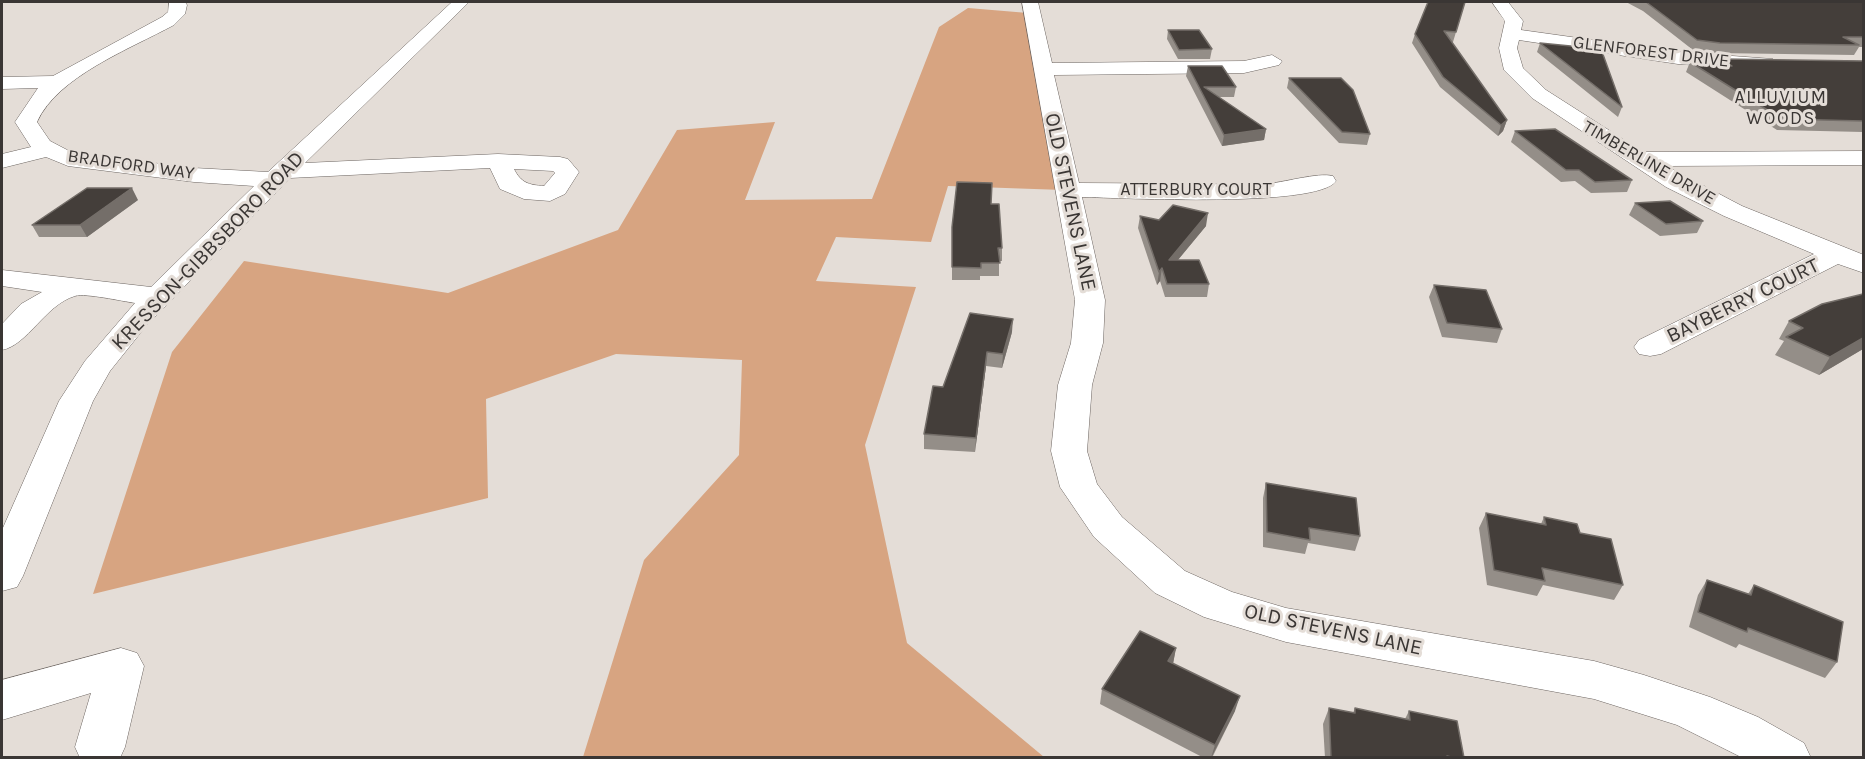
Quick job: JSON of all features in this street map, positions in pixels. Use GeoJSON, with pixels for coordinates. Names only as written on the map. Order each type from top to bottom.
{"type":"FeatureCollection","features":[{"type":"Feature","properties":{"kind":"street","name":"KRESSON-GIBBSBORO ROAD"},"geometry":{"type":"LineString","coordinates":[[2,576],[76,401],[96,368],[157,297],[279,175],[461,2]]}},
{"type":"Feature","properties":{"kind":"street","name":"OLD STEVENS LANE"},"geometry":{"type":"LineString","coordinates":[[1030,2],[1066,190],[1090,300],[1086,343],[1075,385],[1070,451],[1079,487],[1108,527],[1170,582],[1219,604],[1286,625],[1594,680],[1644,693],[1720,720],[1786,758]]}},
{"type":"Feature","properties":{"kind":"street","name":"TIMBERLINE DRIVE"},"geometry":{"type":"LineString","coordinates":[[1500,2],[1514,21],[1508,48],[1514,70],[1573,118],[1675,182],[1733,212],[1863,265]]}},
{"type":"Feature","properties":{"kind":"street","name":"BRADFORD WAY"},"geometry":{"type":"LineString","coordinates":[[184,3],[168,21],[57,82],[34,105],[26,122],[30,132],[48,149],[68,159],[128,168],[279,175],[498,161]]}},
{"type":"Feature","properties":{"kind":"street","name":"GLENFOREST DRIVE"},"geometry":{"type":"LineString","coordinates":[[1511,34],[1678,58],[1786,63]]}},
{"type":"Feature","properties":{"kind":"street"},"geometry":{"type":"LineString","coordinates":[[1042,69],[1244,68],[1272,61]]}},
{"type":"Feature","properties":{"kind":"street"},"geometry":{"type":"LineString","coordinates":[[2,83],[57,82]]}},
{"type":"Feature","properties":{"kind":"street"},"geometry":{"type":"LineString","coordinates":[[2,161],[48,149]]}},
{"type":"Feature","properties":{"kind":"street"},"geometry":{"type":"LineString","coordinates":[[1639,159],[1863,158]]}},
{"type":"Feature","properties":{"kind":"street","name":"ATTERBURY COURT"},"geometry":{"type":"LineString","coordinates":[[1066,190],[1266,191],[1300,188],[1324,181]]}},
{"type":"Feature","properties":{"kind":"street","name":"BAYBERRY COURT"},"geometry":{"type":"LineString","coordinates":[[1650,347],[1836,254]]}},
{"type":"Feature","properties":{"kind":"street"},"geometry":{"type":"LineString","coordinates":[[2,278],[157,297]]}},
{"type":"Feature","properties":{"kind":"street"},"geometry":{"type":"LineString","coordinates":[[2,341],[32,310],[70,287]]}},
{"type":"Feature","properties":{"kind":"street"},"geometry":{"type":"LineString","coordinates":[[2,700],[121,666],[100,747]]}},
{"type":"Feature","properties":{"kind":"shaded area"},"geometry":{"type":"Polygon","coordinates":[[[968,8],[1028,13],[1063,190],[948,186],[931,242],[836,237],[816,281],[916,287],[865,445],[907,643],[1044,757],[583,757],[644,560],[739,455],[742,360],[616,354],[486,399],[488,498],[93,594],[172,352],[244,261],[448,293],[618,230],[677,130],[775,122],[745,200],[872,199],[939,27],[968,8]]]}},
{"type":"Feature","properties":{"kind":"building"},"geometry":{"type":"Polygon","coordinates":[[[1428,2],[1465,2],[1456,32],[1444,31],[1507,120],[1501,125],[1443,77],[1415,34],[1428,2]]]}},
{"type":"Feature","properties":{"kind":"building"},"geometry":{"type":"Polygon","coordinates":[[[1646,2],[1863,2],[1863,37],[1843,37],[1859,45],[1720,43],[1697,40],[1646,2]]]}},
{"type":"Feature","properties":{"kind":"building"},"geometry":{"type":"Polygon","coordinates":[[[1168,30],[1199,30],[1212,49],[1179,50],[1168,30]]]}},
{"type":"Feature","properties":{"kind":"building"},"geometry":{"type":"Polygon","coordinates":[[[1540,43],[1601,49],[1622,107],[1540,43]]]}},
{"type":"Feature","properties":{"kind":"building"},"geometry":{"type":"Polygon","coordinates":[[[1722,59],[1863,61],[1863,121],[1782,119],[1690,62],[1732,66],[1722,59]]]}},
{"type":"Feature","properties":{"kind":"building"},"geometry":{"type":"Polygon","coordinates":[[[1188,66],[1222,66],[1236,87],[1204,87],[1266,129],[1224,135],[1188,66]]]}},
{"type":"Feature","properties":{"kind":"building"},"geometry":{"type":"Polygon","coordinates":[[[1289,78],[1341,78],[1353,90],[1370,134],[1342,132],[1289,78]]]}},
{"type":"Feature","properties":{"kind":"building"},"geometry":{"type":"Polygon","coordinates":[[[1555,129],[1632,180],[1595,182],[1579,170],[1566,170],[1515,131],[1555,129]]]}},
{"type":"Feature","properties":{"kind":"building"},"geometry":{"type":"Polygon","coordinates":[[[957,182],[992,183],[991,204],[999,204],[1002,248],[998,248],[1000,263],[981,263],[981,268],[952,267],[952,227],[957,182]]]}},
{"type":"Feature","properties":{"kind":"building"},"geometry":{"type":"Polygon","coordinates":[[[87,188],[132,188],[80,225],[32,225],[87,188]]]}},
{"type":"Feature","properties":{"kind":"building"},"geometry":{"type":"Polygon","coordinates":[[[1670,201],[1703,221],[1666,224],[1635,203],[1670,201]]]}},
{"type":"Feature","properties":{"kind":"building"},"geometry":{"type":"Polygon","coordinates":[[[1173,205],[1208,213],[1169,260],[1199,260],[1209,284],[1167,284],[1162,268],[1159,272],[1140,216],[1159,220],[1173,205]]]}},
{"type":"Feature","properties":{"kind":"building"},"geometry":{"type":"Polygon","coordinates":[[[1434,285],[1486,290],[1502,329],[1447,323],[1434,285]]]}},
{"type":"Feature","properties":{"kind":"building"},"geometry":{"type":"Polygon","coordinates":[[[1863,294],[1863,338],[1830,357],[1786,337],[1803,328],[1789,321],[1822,304],[1863,294]]]}},
{"type":"Feature","properties":{"kind":"building"},"geometry":{"type":"Polygon","coordinates":[[[970,313],[1013,319],[1003,354],[987,352],[976,438],[924,434],[933,386],[943,387],[970,313]]]}},
{"type":"Feature","properties":{"kind":"building"},"geometry":{"type":"Polygon","coordinates":[[[1266,483],[1356,498],[1360,536],[1309,528],[1310,540],[1267,532],[1266,483]]]}},
{"type":"Feature","properties":{"kind":"building"},"geometry":{"type":"Polygon","coordinates":[[[1486,513],[1546,525],[1544,517],[1577,524],[1580,533],[1611,539],[1623,585],[1542,568],[1545,581],[1494,570],[1486,513]]]}},
{"type":"Feature","properties":{"kind":"building"},"geometry":{"type":"Polygon","coordinates":[[[1707,580],[1751,595],[1754,585],[1843,622],[1837,662],[1748,628],[1747,632],[1698,612],[1707,580]]]}},
{"type":"Feature","properties":{"kind":"building"},"geometry":{"type":"Polygon","coordinates":[[[1140,631],[1176,648],[1168,661],[1240,696],[1215,745],[1102,689],[1140,631]]]}},
{"type":"Feature","properties":{"kind":"building"},"geometry":{"type":"Polygon","coordinates":[[[1329,708],[1355,713],[1355,708],[1410,720],[1409,711],[1457,721],[1464,758],[1447,756],[1447,758],[1331,758],[1329,708]]]}},
{"type":"Feature","properties":{"kind":"district","name":"ALLUVIUM WOODS"},"geometry":{"type":"Point","coordinates":[1781,108]}}]}
